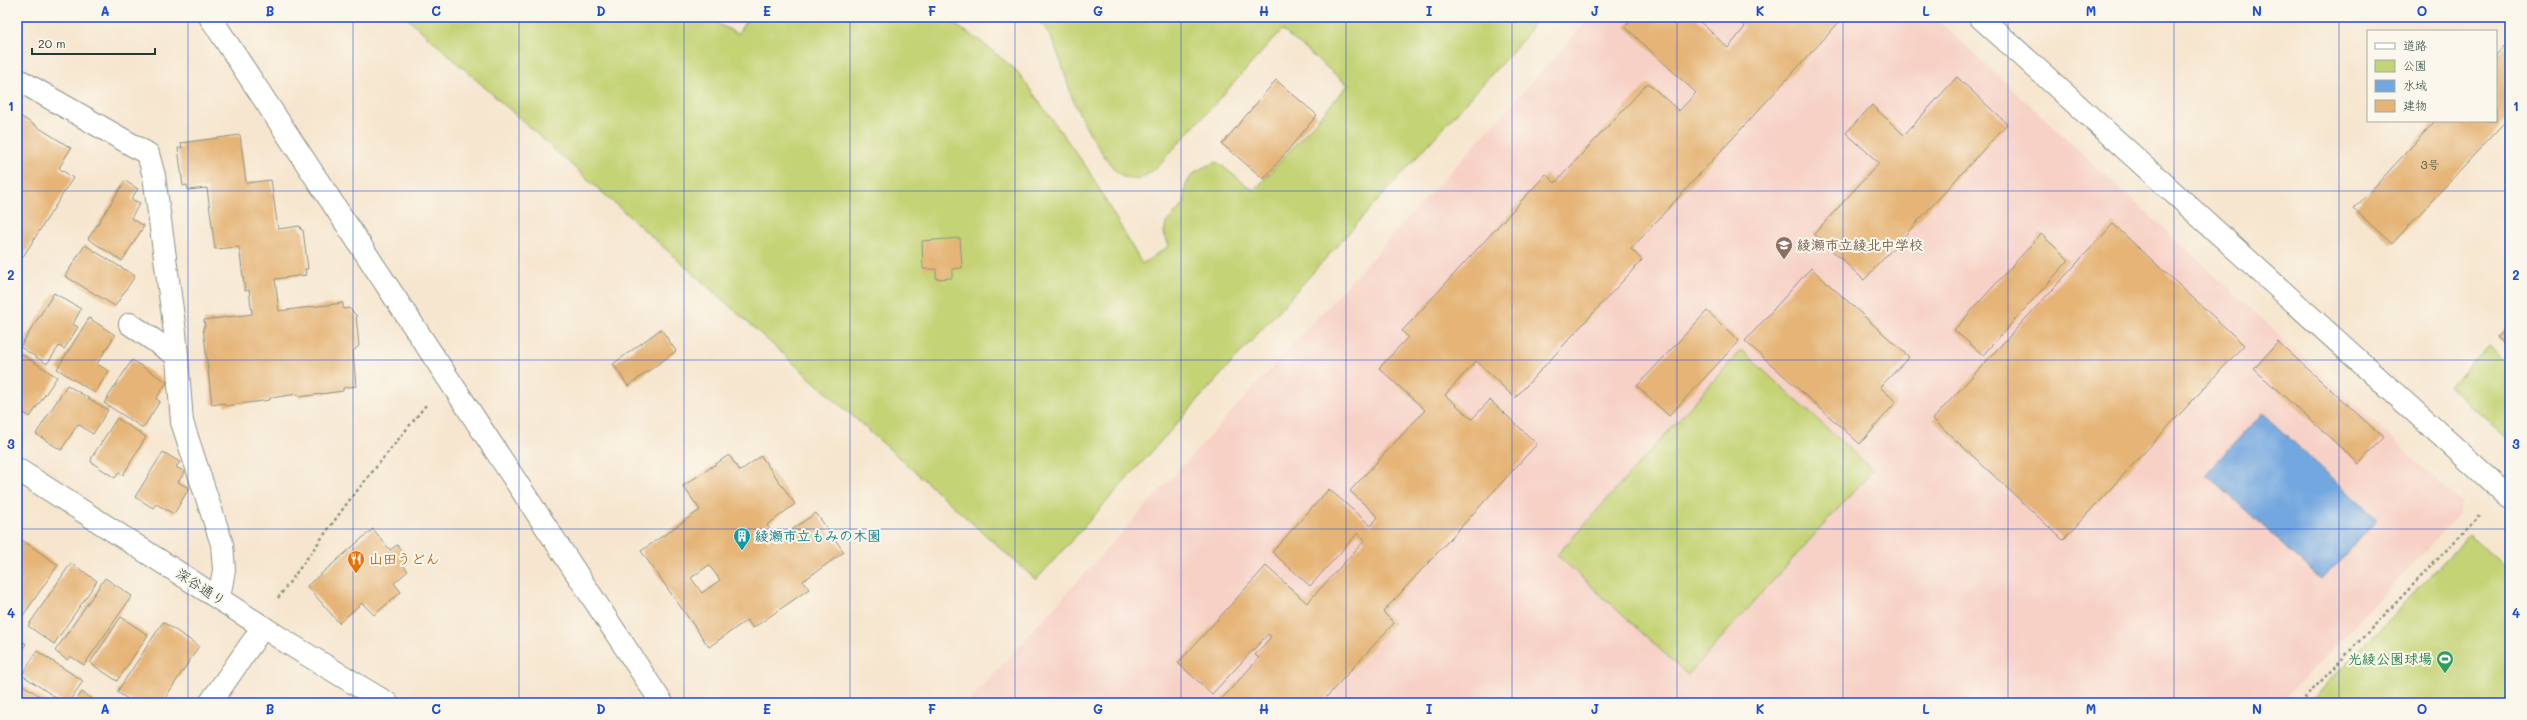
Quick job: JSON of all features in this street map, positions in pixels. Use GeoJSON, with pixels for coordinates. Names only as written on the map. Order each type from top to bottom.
{"type":"FeatureCollection","features":[{"type":"Feature","properties":{"kind":"street"},"geometry":{"type":"LineString","coordinates":[[210,17],[662,703]]}},
{"type":"Feature","properties":{"kind":"street"},"geometry":{"type":"LineString","coordinates":[[1980,17],[2510,498]]}},
{"type":"Feature","properties":{"kind":"street"},"geometry":{"type":"LineString","coordinates":[[17,79],[148,154],[154,176],[177,356],[182,422],[222,544],[224,570],[219,598]]}},
{"type":"Feature","properties":{"kind":"street"},"geometry":{"type":"LineString","coordinates":[[130,324],[177,356]]}},
{"type":"Feature","properties":{"kind":"street","name":"深谷通り"},"geometry":{"type":"LineString","coordinates":[[17,469],[263,627],[387,703]]}},
{"type":"Feature","properties":{"kind":"street"},"geometry":{"type":"LineString","coordinates":[[210,703],[263,627]]}},
{"type":"Feature","properties":{"kind":"path"},"geometry":{"type":"LineString","coordinates":[[263,627],[278,596],[348,502],[429,402]]}},
{"type":"Feature","properties":{"kind":"path"},"geometry":{"type":"LineString","coordinates":[[2300,703],[2482,513]]}},
{"type":"Feature","properties":{"kind":"shaded area","name":"綾瀬市立綾北中学校"},"geometry":{"type":"Polygon","coordinates":[[[1591,17],[1934,17],[2461,502],[2458,516],[2281,703],[967,703],[1591,17]]]}},
{"type":"Feature","properties":{"kind":"green space"},"geometry":{"type":"Polygon","coordinates":[[[406,17],[705,17],[738,34],[748,17],[942,17],[979,40],[1017,71],[1087,168],[1142,264],[1169,246],[1164,233],[1166,223],[1185,203],[1184,195],[1188,181],[1197,171],[1217,162],[1254,191],[1348,85],[1282,30],[1157,167],[1150,173],[1138,179],[1129,179],[1118,173],[1110,164],[1087,128],[1075,105],[1058,53],[1051,37],[1043,25],[1032,17],[1537,17],[1525,37],[1036,580],[406,17]]]}},
{"type":"Feature","properties":{"kind":"green space"},"geometry":{"type":"Polygon","coordinates":[[[2488,346],[2510,366],[2510,441],[2450,387],[2488,346]]]}},
{"type":"Feature","properties":{"kind":"green space"},"geometry":{"type":"Polygon","coordinates":[[[1741,350],[1873,470],[1688,675],[1557,555],[1741,350]]]}},
{"type":"Feature","properties":{"kind":"green space"},"geometry":{"type":"Polygon","coordinates":[[[2469,535],[2510,571],[2510,703],[2309,703],[2469,535]]]}},
{"type":"Feature","properties":{"kind":"water"},"geometry":{"type":"Polygon","coordinates":[[[2262,413],[2377,519],[2322,580],[2206,474],[2262,413]]]}},
{"type":"Feature","properties":{"kind":"building"},"geometry":{"type":"Polygon","coordinates":[[[17,17],[25,17],[17,23],[17,17]]]}},
{"type":"Feature","properties":{"kind":"building"},"geometry":{"type":"Polygon","coordinates":[[[1634,17],[1695,17],[1728,48],[1745,27],[1734,17],[1844,17],[1631,249],[1642,260],[1515,398],[1476,361],[1445,395],[1472,419],[1490,400],[1537,444],[1383,612],[1394,623],[1321,703],[1218,703],[1259,658],[1255,655],[1271,637],[1268,634],[1212,694],[1178,663],[1266,566],[1307,603],[1365,540],[1358,533],[1310,586],[1272,552],[1329,489],[1371,526],[1378,517],[1350,491],[1425,410],[1379,368],[1408,337],[1402,331],[1546,174],[1555,183],[1648,83],[1679,111],[1696,93],[1625,27],[1634,17]]]}},
{"type":"Feature","properties":{"kind":"building"},"geometry":{"type":"Polygon","coordinates":[[[2510,40],[2510,116],[2392,244],[2354,209],[2434,122],[2497,122],[2497,54],[2510,40]]]}},
{"type":"Feature","properties":{"kind":"building"},"geometry":{"type":"Polygon","coordinates":[[[1957,77],[2007,124],[1864,280],[1814,234],[1879,163],[1846,133],[1872,105],[1904,135],[1957,77]]]}},
{"type":"Feature","properties":{"kind":"building"},"geometry":{"type":"Polygon","coordinates":[[[1276,80],[1317,115],[1264,179],[1222,144],[1276,80]]]}},
{"type":"Feature","properties":{"kind":"building"},"geometry":{"type":"Polygon","coordinates":[[[17,114],[71,148],[59,168],[73,178],[17,266],[17,114]]]}},
{"type":"Feature","properties":{"kind":"building"},"geometry":{"type":"Polygon","coordinates":[[[240,135],[246,183],[271,180],[278,229],[300,226],[301,230],[303,230],[308,269],[305,269],[306,275],[275,279],[279,311],[343,303],[343,309],[349,308],[356,315],[359,346],[353,351],[356,386],[343,388],[343,391],[299,397],[298,394],[270,398],[270,400],[225,406],[224,403],[212,405],[203,327],[205,327],[204,320],[252,314],[249,290],[245,291],[239,247],[215,249],[207,188],[188,190],[187,185],[183,186],[178,148],[182,148],[181,143],[240,135]]]}},
{"type":"Feature","properties":{"kind":"building"},"geometry":{"type":"Polygon","coordinates":[[[125,181],[138,189],[131,199],[140,203],[131,218],[144,226],[122,261],[88,239],[125,181]]]}},
{"type":"Feature","properties":{"kind":"building"},"geometry":{"type":"Polygon","coordinates":[[[2113,224],[2244,345],[2063,540],[1933,419],[2113,224]]]}},
{"type":"Feature","properties":{"kind":"building"},"geometry":{"type":"Polygon","coordinates":[[[2041,234],[2069,260],[1983,355],[1954,330],[2041,234]]]}},
{"type":"Feature","properties":{"kind":"building"},"geometry":{"type":"Polygon","coordinates":[[[960,238],[962,268],[952,269],[952,278],[936,279],[936,269],[923,269],[922,241],[960,238]]]}},
{"type":"Feature","properties":{"kind":"building"},"geometry":{"type":"Polygon","coordinates":[[[85,245],[135,276],[115,306],[65,276],[85,245]]]}},
{"type":"Feature","properties":{"kind":"building"},"geometry":{"type":"Polygon","coordinates":[[[1811,268],[1909,357],[1880,387],[1896,402],[1860,444],[1745,341],[1811,268]]]}},
{"type":"Feature","properties":{"kind":"building"},"geometry":{"type":"Polygon","coordinates":[[[54,293],[81,309],[73,324],[78,327],[64,349],[59,346],[47,364],[20,347],[54,293]]]}},
{"type":"Feature","properties":{"kind":"building"},"geometry":{"type":"Polygon","coordinates":[[[1707,311],[1739,341],[1669,416],[1637,386],[1707,311]]]}},
{"type":"Feature","properties":{"kind":"building"},"geometry":{"type":"Polygon","coordinates":[[[89,318],[115,335],[97,364],[109,371],[95,393],[57,369],[89,318]]]}},
{"type":"Feature","properties":{"kind":"building"},"geometry":{"type":"Polygon","coordinates":[[[2510,323],[2510,349],[2497,337],[2510,323]]]}},
{"type":"Feature","properties":{"kind":"building"},"geometry":{"type":"Polygon","coordinates":[[[661,329],[676,351],[628,386],[613,364],[661,329]]]}},
{"type":"Feature","properties":{"kind":"building"},"geometry":{"type":"Polygon","coordinates":[[[2278,342],[2383,437],[2359,464],[2254,369],[2278,342]]]}},
{"type":"Feature","properties":{"kind":"building"},"geometry":{"type":"Polygon","coordinates":[[[17,351],[57,377],[30,417],[17,409],[17,351]]]}},
{"type":"Feature","properties":{"kind":"building"},"geometry":{"type":"Polygon","coordinates":[[[132,360],[167,382],[156,399],[160,401],[143,428],[104,403],[132,360]]]}},
{"type":"Feature","properties":{"kind":"building"},"geometry":{"type":"Polygon","coordinates":[[[67,385],[108,410],[93,434],[78,424],[61,450],[36,434],[67,385]]]}},
{"type":"Feature","properties":{"kind":"building"},"geometry":{"type":"Polygon","coordinates":[[[117,418],[146,437],[123,475],[119,472],[115,478],[91,462],[92,457],[117,418]]]}},
{"type":"Feature","properties":{"kind":"building"},"geometry":{"type":"Polygon","coordinates":[[[163,452],[180,462],[176,467],[185,472],[178,482],[189,488],[174,514],[156,504],[153,508],[135,497],[163,452]]]}},
{"type":"Feature","properties":{"kind":"building","name":"綾瀬市立もみの木園"},"geometry":{"type":"Polygon","coordinates":[[[729,455],[740,471],[761,456],[795,504],[767,525],[777,540],[816,513],[844,552],[803,581],[809,589],[753,628],[747,620],[709,647],[641,551],[700,510],[683,486],[729,455]],[[709,565],[691,578],[702,593],[720,580],[709,565]]]}},
{"type":"Feature","properties":{"kind":"building"},"geometry":{"type":"Polygon","coordinates":[[[373,529],[390,550],[397,545],[409,560],[403,565],[408,571],[394,583],[401,592],[374,615],[362,603],[339,623],[307,586],[373,529]]]}},
{"type":"Feature","properties":{"kind":"building"},"geometry":{"type":"Polygon","coordinates":[[[22,540],[58,565],[18,623],[17,548],[22,540]]]}},
{"type":"Feature","properties":{"kind":"building"},"geometry":{"type":"Polygon","coordinates":[[[71,563],[97,581],[54,644],[28,626],[71,563]]]}},
{"type":"Feature","properties":{"kind":"building"},"geometry":{"type":"Polygon","coordinates":[[[105,578],[132,596],[84,665],[70,656],[67,660],[55,651],[105,578]]]}},
{"type":"Feature","properties":{"kind":"building"},"geometry":{"type":"Polygon","coordinates":[[[121,617],[148,635],[117,681],[90,663],[121,617]]]}},
{"type":"Feature","properties":{"kind":"building"},"geometry":{"type":"Polygon","coordinates":[[[163,622],[199,646],[162,703],[134,703],[117,692],[163,622]]]}},
{"type":"Feature","properties":{"kind":"building"},"geometry":{"type":"Polygon","coordinates":[[[17,638],[26,644],[17,658],[17,638]]]}},
{"type":"Feature","properties":{"kind":"building"},"geometry":{"type":"Polygon","coordinates":[[[37,651],[83,681],[68,703],[64,703],[22,675],[37,651]]]}},
{"type":"Feature","properties":{"kind":"building"},"geometry":{"type":"Polygon","coordinates":[[[17,681],[50,703],[17,703],[17,681]]]}},
{"type":"Feature","properties":{"kind":"building"},"geometry":{"type":"Polygon","coordinates":[[[82,692],[97,703],[74,703],[82,692]]]}},
{"type":"Feature","properties":{"kind":"place","name":"綾瀬市立綾北中学校"},"geometry":{"type":"Point","coordinates":[1784,260]}},
{"type":"Feature","properties":{"kind":"place","name":"綾瀬市立もみの木園"},"geometry":{"type":"Point","coordinates":[742,551]}},
{"type":"Feature","properties":{"kind":"place","name":"山田うどん"},"geometry":{"type":"Point","coordinates":[356,574]}},
{"type":"Feature","properties":{"kind":"place","name":"光綾公園球場"},"geometry":{"type":"Point","coordinates":[2445,674]}}]}
